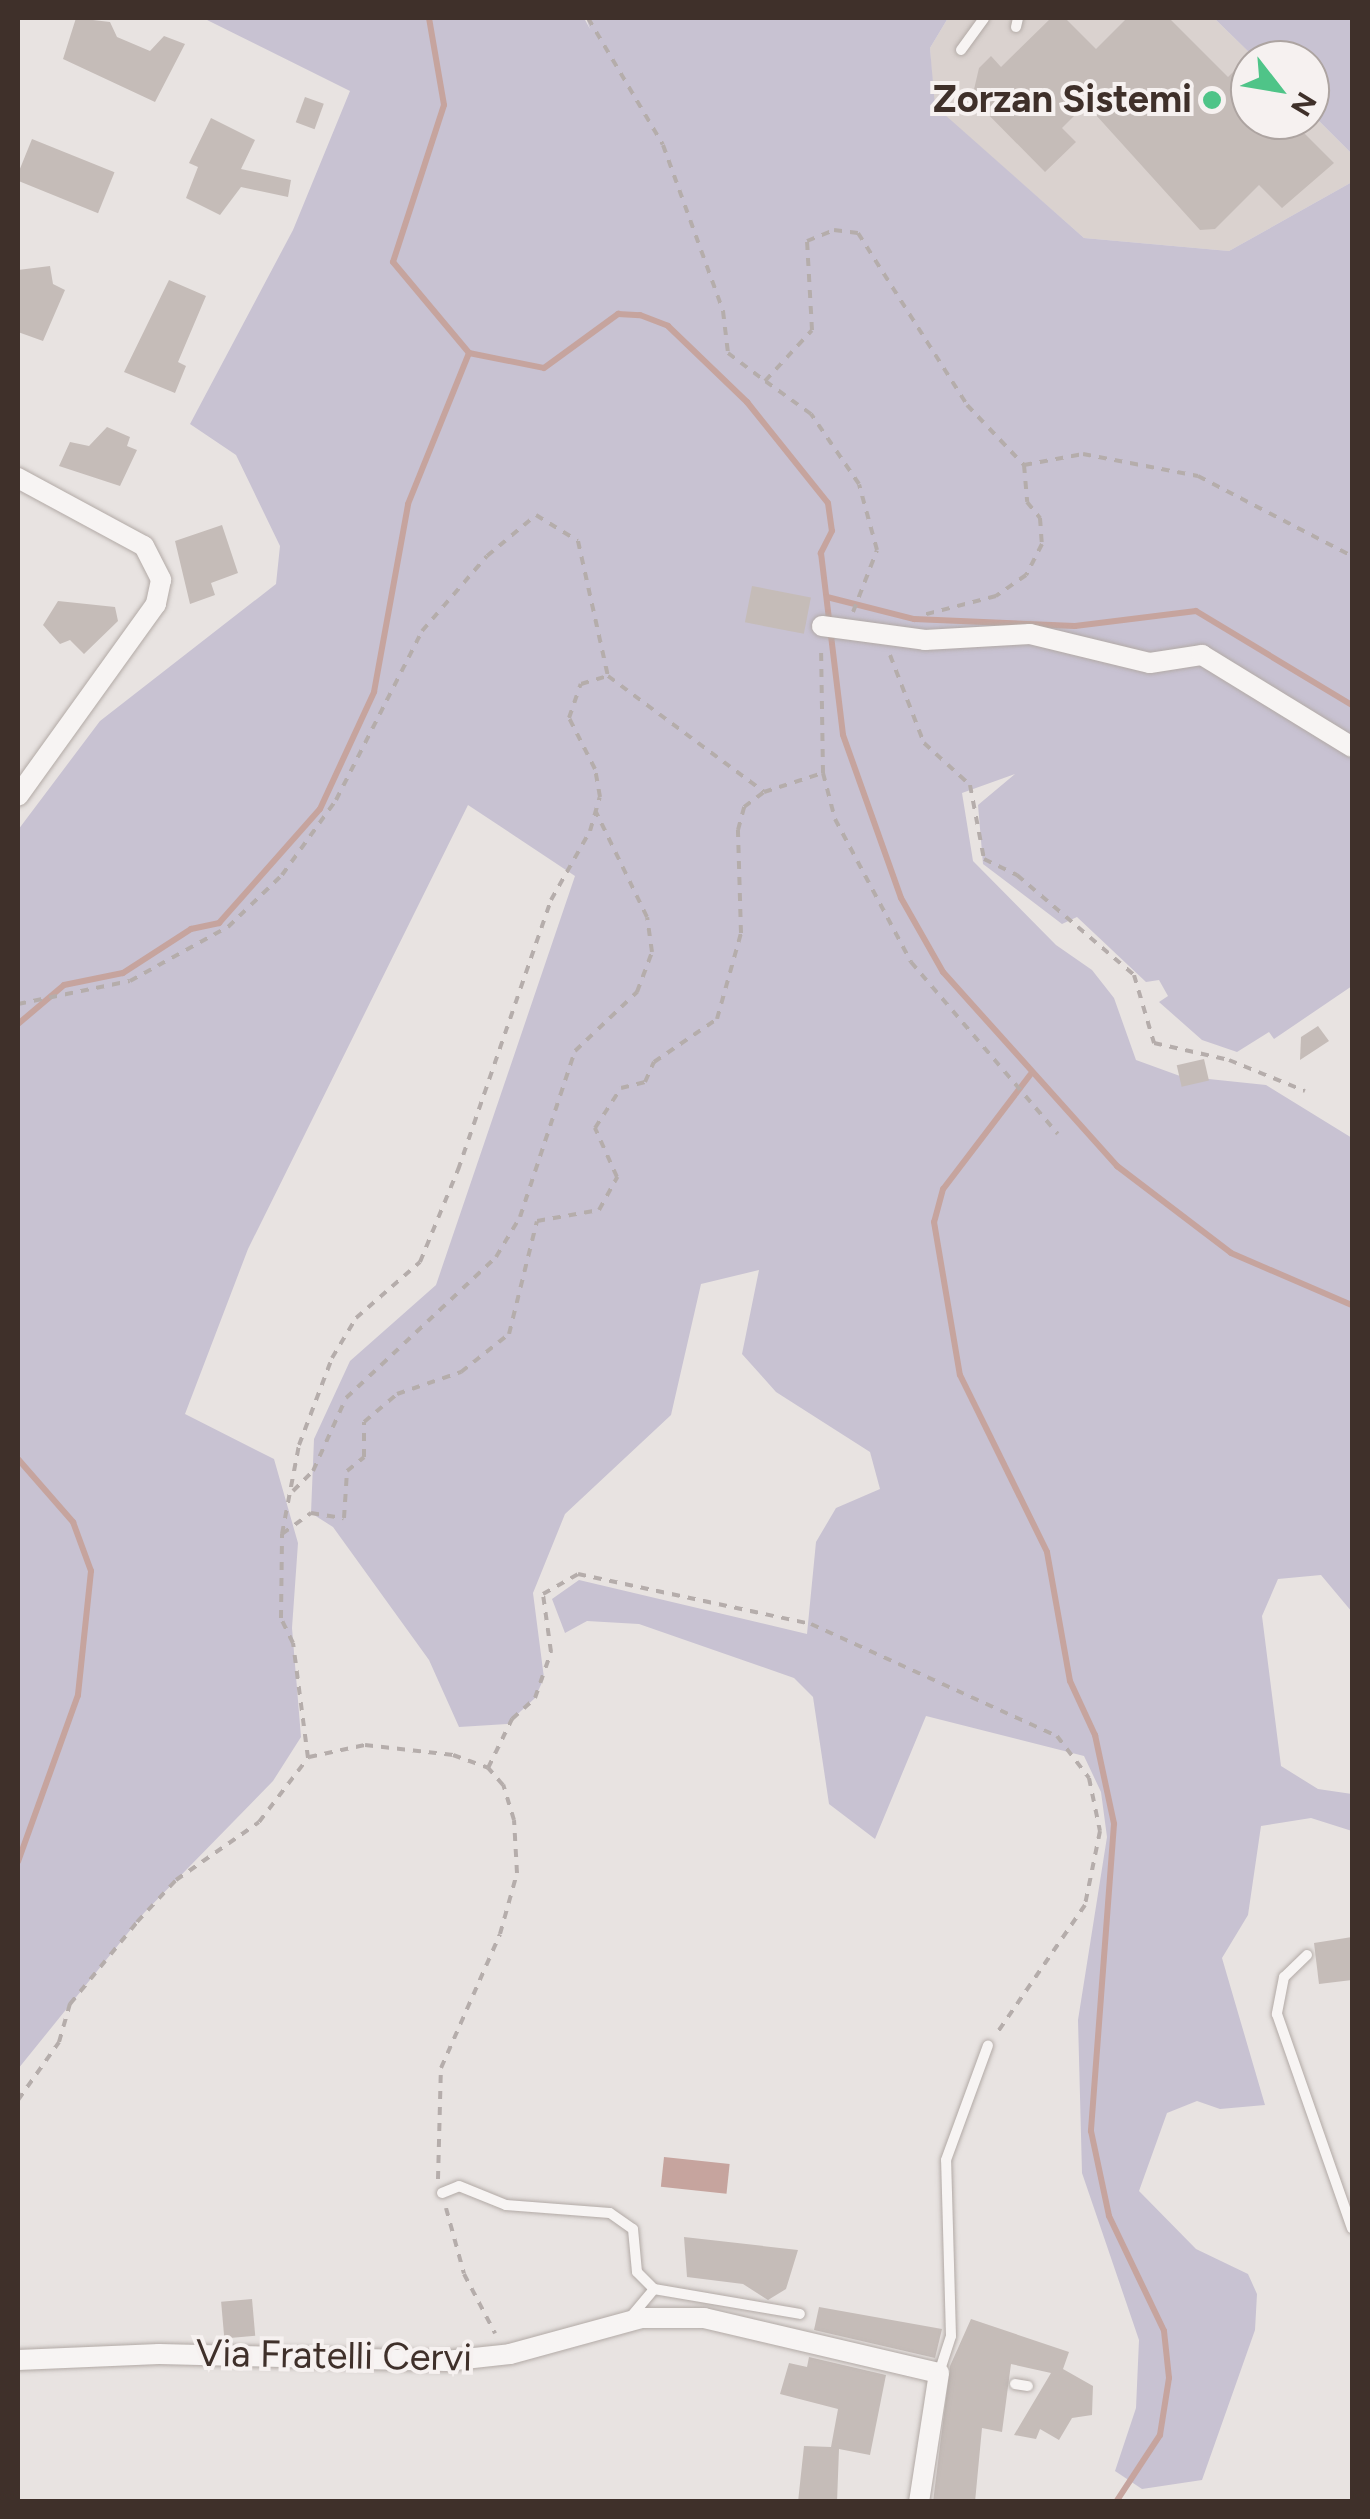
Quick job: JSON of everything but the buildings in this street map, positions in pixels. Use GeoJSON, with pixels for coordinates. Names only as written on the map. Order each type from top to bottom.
{"type":"FeatureCollection","features":[{"type":"Feature","properties":{"kind":"street"},"geometry":{"type":"LineString","coordinates":[[18,478],[144,546],[161,580],[156,604],[18,796]]}},
{"type":"Feature","properties":{"kind":"street"},"geometry":{"type":"LineString","coordinates":[[822,626],[890,636],[1030,634],[1150,663],[1202,654],[1352,747]]}},
{"type":"Feature","properties":{"kind":"street","name":"Via Fratelli Cervi"},"geometry":{"type":"LineString","coordinates":[[18,2360],[159,2354],[446,2361],[510,2354],[626,2321],[704,2318],[939,2373]]}},
{"type":"Feature","properties":{"kind":"street"},"geometry":{"type":"LineString","coordinates":[[920,2502],[939,2373]]}},
{"type":"Feature","properties":{"kind":"lane"},"geometry":{"type":"LineString","coordinates":[[962,50],[984,18]]}},
{"type":"Feature","properties":{"kind":"lane"},"geometry":{"type":"LineString","coordinates":[[1307,1955],[1284,1976],[1276,2014],[1352,2228]]}},
{"type":"Feature","properties":{"kind":"lane"},"geometry":{"type":"LineString","coordinates":[[939,2373],[951,2336],[946,2160],[988,2044]]}},
{"type":"Feature","properties":{"kind":"lane"},"geometry":{"type":"LineString","coordinates":[[442,2193],[459,2186],[506,2205],[610,2213],[633,2229],[637,2272],[654,2289],[800,2314]]}},
{"type":"Feature","properties":{"kind":"lane"},"geometry":{"type":"LineString","coordinates":[[626,2321],[654,2289]]}},
{"type":"Feature","properties":{"kind":"path"},"geometry":{"type":"LineString","coordinates":[[588,18],[674,176],[723,311],[728,353],[810,414],[860,484],[877,550],[846,630]]}},
{"type":"Feature","properties":{"kind":"path"},"geometry":{"type":"LineString","coordinates":[[765,382],[812,330],[807,241],[834,230],[858,233],[968,406],[1024,465],[1042,544],[1026,575],[996,596],[934,610],[890,636],[890,663],[924,743],[970,785],[984,859],[1016,876],[1134,975],[1160,1049],[1230,1060],[1305,1091]]}},
{"type":"Feature","properties":{"kind":"path"},"geometry":{"type":"LineString","coordinates":[[1024,465],[1083,454],[1198,476],[1352,556]]}},
{"type":"Feature","properties":{"kind":"path"},"geometry":{"type":"LineString","coordinates":[[18,1004],[130,981],[228,928],[282,875],[336,800],[422,632],[487,556],[536,515],[578,540],[608,676],[764,792]]}},
{"type":"Feature","properties":{"kind":"path"},"geometry":{"type":"LineString","coordinates":[[820,671],[823,773],[836,819],[911,962],[1058,1134]]}},
{"type":"Feature","properties":{"kind":"path"},"geometry":{"type":"LineString","coordinates":[[293,1491],[314,1471],[346,1398],[496,1257],[520,1217],[574,1052],[637,992],[652,952],[646,917],[596,812],[596,769],[569,718],[581,684],[608,676]]}},
{"type":"Feature","properties":{"kind":"path"},"geometry":{"type":"LineString","coordinates":[[282,1534],[311,1512],[344,1518],[347,1471],[364,1458],[364,1422],[397,1394],[461,1372],[509,1334],[537,1221],[599,1210],[617,1177],[594,1128],[621,1088],[645,1082],[654,1062],[717,1020],[741,932],[738,830],[744,807],[764,792],[823,773]]}},
{"type":"Feature","properties":{"kind":"path"},"geometry":{"type":"LineString","coordinates":[[308,1758],[293,1643],[282,1618],[282,1534],[299,1445],[332,1358],[356,1318],[420,1262],[496,1073],[551,900],[596,812]]}},
{"type":"Feature","properties":{"kind":"path"},"geometry":{"type":"LineString","coordinates":[[488,1768],[512,1719],[535,1698],[552,1652],[543,1594],[578,1574],[811,1624],[1057,1736],[1088,1778],[1100,1831],[1094,1866],[1085,1905],[1044,1976],[988,2044]]}},
{"type":"Feature","properties":{"kind":"path"},"geometry":{"type":"LineString","coordinates":[[18,2100],[59,2042],[70,2004],[137,1922],[176,1880],[259,1822],[308,1758],[365,1746],[453,1755],[488,1768],[504,1785],[514,1820],[517,1873],[500,1934],[441,2068],[434,2145],[442,2193],[464,2274],[510,2354]]}},
{"type":"Feature","properties":{"kind":"shaded area"},"geometry":{"type":"Polygon","coordinates":[[[203,18],[584,18],[590,29],[586,18],[948,18],[930,48],[935,106],[1084,238],[1229,251],[1352,182],[1352,986],[1274,1039],[1269,1032],[1237,1052],[1202,1040],[1159,1002],[1168,996],[1159,980],[1146,982],[1077,917],[1062,924],[983,864],[978,805],[1015,774],[962,793],[973,861],[1056,945],[1092,970],[1114,998],[1136,1060],[1180,1076],[1266,1085],[1352,1138],[1352,1612],[1321,1575],[1278,1579],[1262,1616],[1281,1766],[1318,1789],[1352,1794],[1352,1831],[1311,1818],[1261,1826],[1248,1915],[1222,1958],[1265,2105],[1220,2109],[1197,2101],[1167,2113],[1139,2191],[1196,2249],[1248,2274],[1257,2294],[1255,2330],[1202,2480],[1142,2489],[1115,2471],[1136,2408],[1139,2340],[1082,2173],[1078,2020],[1107,1837],[1101,1792],[1084,1756],[926,1716],[875,1839],[829,1804],[813,1697],[794,1678],[639,1624],[587,1621],[565,1633],[552,1599],[579,1580],[807,1634],[816,1542],[836,1508],[880,1489],[870,1452],[776,1392],[742,1354],[759,1270],[701,1284],[671,1415],[565,1514],[533,1593],[544,1678],[535,1698],[507,1724],[459,1727],[429,1660],[333,1527],[311,1513],[314,1439],[350,1361],[436,1285],[575,876],[468,805],[248,1249],[185,1414],[274,1459],[298,1543],[292,1628],[301,1737],[273,1781],[144,1913],[18,2069],[18,830],[100,721],[276,584],[280,546],[236,455],[190,424],[293,230],[350,91],[203,18]]]}},
{"type":"Feature","properties":{"kind":"shaded area"},"geometry":{"type":"Polygon","coordinates":[[[948,18],[1214,18],[1237,40],[1230,40],[1230,140],[1330,140],[1330,132],[1352,154],[1352,182],[1229,251],[1084,238],[934,106],[930,48],[948,18]]]}},
{"type":"Feature","properties":{"kind":"shaded area"},"geometry":{"type":"Polygon","coordinates":[[[1214,18],[1352,18],[1352,154],[1330,132],[1330,40],[1237,40],[1214,18]]]}},
{"type":"Feature","properties":{"kind":"shaded area"},"geometry":{"type":"Polygon","coordinates":[[[664,2157],[730,2164],[727,2194],[661,2187],[664,2157]]]}},
{"type":"Feature","properties":{"kind":"waterway"},"geometry":{"type":"LineString","coordinates":[[429,18],[444,105],[393,262],[469,353],[544,368],[618,314],[640,315],[668,326],[747,402],[828,503],[832,531],[821,553],[843,735],[901,898],[943,972],[1117,1166],[1231,1253],[1352,1305]]}},
{"type":"Feature","properties":{"kind":"waterway"},"geometry":{"type":"LineString","coordinates":[[18,1024],[64,985],[123,973],[191,929],[219,923],[320,809],[374,692],[408,504],[469,353]]}},
{"type":"Feature","properties":{"kind":"waterway"},"geometry":{"type":"LineString","coordinates":[[827,597],[914,619],[1075,626],[1196,611],[1352,705]]}},
{"type":"Feature","properties":{"kind":"waterway"},"geometry":{"type":"LineString","coordinates":[[1030,1075],[943,1189],[934,1222],[960,1375],[1047,1552],[1070,1681],[1095,1735],[1114,1824],[1091,2131],[1109,2216],[1164,2331],[1169,2378],[1160,2435],[1116,2502]]}},
{"type":"Feature","properties":{"kind":"waterway"},"geometry":{"type":"LineString","coordinates":[[18,1459],[73,1522],[91,1571],[78,1695],[18,1862]]}},
{"type":"Feature","properties":{"kind":"place","name":"Zorzan Sistemi"},"geometry":{"type":"Point","coordinates":[1212,100]}}]}
